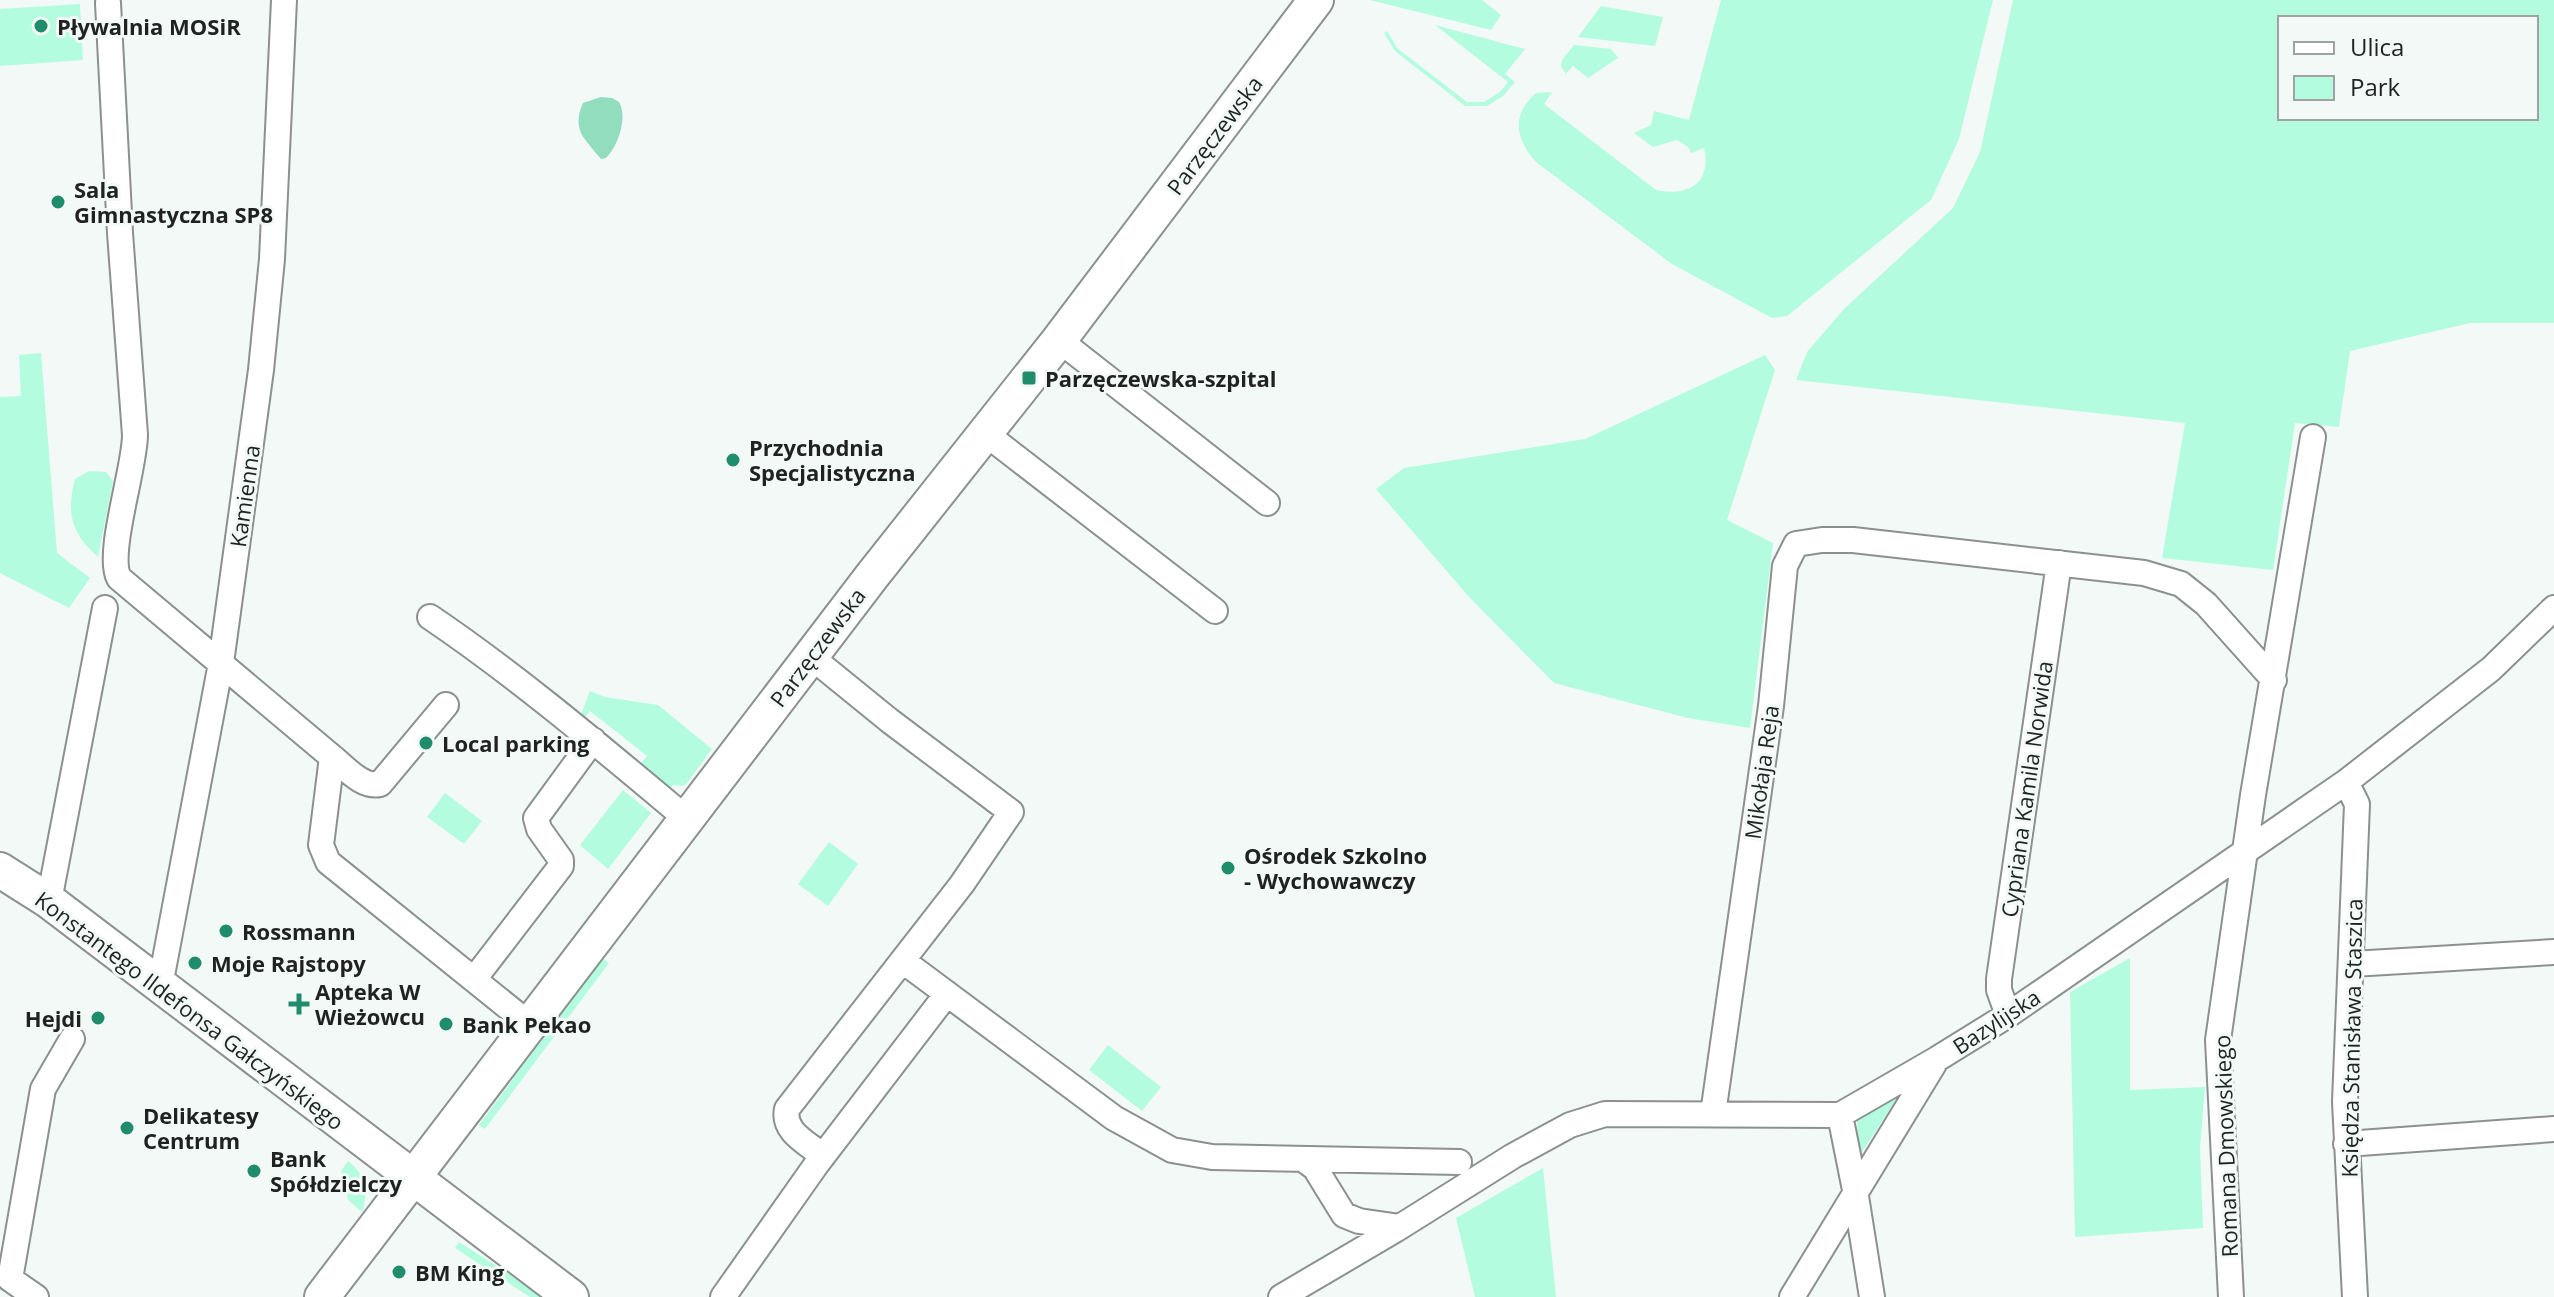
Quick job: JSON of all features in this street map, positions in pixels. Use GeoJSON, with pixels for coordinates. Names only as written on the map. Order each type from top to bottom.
{"type":"FeatureCollection","features":[{"type":"Feature","properties":{"kind":"street","name":"Kamienna"},"geometry":{"type":"LineString","coordinates":[[160,986],[221,663],[261,370],[272,259],[284,0]]}},
{"type":"Feature","properties":{"kind":"street","name":"Parzęczewska"},"geometry":{"type":"LineString","coordinates":[[322,1297],[810,656],[1059,340],[1316,0]]}},
{"type":"Feature","properties":{"kind":"street"},"geometry":{"type":"LineString","coordinates":[[108,3],[135,435],[115,554],[116,572],[119,578],[363,782],[374,786],[380,784],[446,705]]}},
{"type":"Feature","properties":{"kind":"street"},"geometry":{"type":"LineString","coordinates":[[1059,340],[1267,503]]}},
{"type":"Feature","properties":{"kind":"street"},"geometry":{"type":"LineString","coordinates":[[986,434],[1215,611]]}},
{"type":"Feature","properties":{"kind":"street"},"geometry":{"type":"LineString","coordinates":[[2245,853],[2313,437]]}},
{"type":"Feature","properties":{"kind":"street","name":"Mikołaja Reja"},"geometry":{"type":"LineString","coordinates":[[1713,1114],[1771,706],[1785,566],[1796,544],[1853,540],[2144,573],[2181,584],[2206,604],[2274,680]]}},
{"type":"Feature","properties":{"kind":"street","name":"Cypriana Kamila Norwida"},"geometry":{"type":"LineString","coordinates":[[2008,1015],[1999,990],[1999,979],[2059,563]]}},
{"type":"Feature","properties":{"kind":"street"},"geometry":{"type":"LineString","coordinates":[[49,901],[105,608]]}},
{"type":"Feature","properties":{"kind":"street","name":"Bazylijska"},"geometry":{"type":"LineString","coordinates":[[1792,1297],[1937,1059],[2008,1015],[2346,782],[2491,669],[2554,608]]}},
{"type":"Feature","properties":{"kind":"street"},"geometry":{"type":"LineString","coordinates":[[430,617],[466,641],[593,740],[687,819]]}},
{"type":"Feature","properties":{"kind":"street"},"geometry":{"type":"LineString","coordinates":[[810,656],[1011,812],[962,884],[787,1109],[785,1120],[789,1129],[823,1156]]}},
{"type":"Feature","properties":{"kind":"street"},"geometry":{"type":"LineString","coordinates":[[475,978],[561,866],[561,860],[539,829],[536,818],[593,740]]}},
{"type":"Feature","properties":{"kind":"street"},"geometry":{"type":"LineString","coordinates":[[332,757],[321,845],[324,857],[529,1024]]}},
{"type":"Feature","properties":{"kind":"street","name":"Księdza Stanisława Staszica"},"geometry":{"type":"LineString","coordinates":[[2346,782],[2357,804],[2346,1144],[2355,1297]]}},
{"type":"Feature","properties":{"kind":"street","name":"Romana Dmowskiego"},"geometry":{"type":"LineString","coordinates":[[2231,1297],[2218,1040],[2245,853]]}},
{"type":"Feature","properties":{"kind":"street","name":"Konstantego Ildefonsa Gałczyńskiego"},"geometry":{"type":"LineString","coordinates":[[0,870],[49,901],[571,1297]]}},
{"type":"Feature","properties":{"kind":"street"},"geometry":{"type":"LineString","coordinates":[[2352,964],[2554,952]]}},
{"type":"Feature","properties":{"kind":"street"},"geometry":{"type":"LineString","coordinates":[[903,961],[1114,1118],[1172,1150],[1212,1157],[1459,1162]]}},
{"type":"Feature","properties":{"kind":"street"},"geometry":{"type":"LineString","coordinates":[[723,1297],[823,1156],[946,995]]}},
{"type":"Feature","properties":{"kind":"street"},"geometry":{"type":"LineString","coordinates":[[36,1297],[10,1279],[43,1089],[72,1039]]}},
{"type":"Feature","properties":{"kind":"street"},"geometry":{"type":"LineString","coordinates":[[1281,1297],[1513,1156],[1570,1125],[1605,1114],[1840,1115],[1937,1059]]}},
{"type":"Feature","properties":{"kind":"street"},"geometry":{"type":"LineString","coordinates":[[1840,1115],[1872,1297]]}},
{"type":"Feature","properties":{"kind":"street"},"geometry":{"type":"LineString","coordinates":[[2346,1144],[2554,1129]]}},
{"type":"Feature","properties":{"kind":"street"},"geometry":{"type":"LineString","coordinates":[[1303,1159],[1315,1168],[1344,1215],[1359,1221],[1400,1227]]}},
{"type":"Feature","properties":{"kind":"green space"},"geometry":{"type":"Polygon","coordinates":[[[1370,0],[1482,0],[1501,15],[1491,30],[1370,0]]]}},
{"type":"Feature","properties":{"kind":"green space"},"geometry":{"type":"Polygon","coordinates":[[[1721,0],[1993,0],[1959,139],[1931,200],[1787,316],[1772,318],[1672,264],[1536,162],[1520,136],[1522,110],[1536,93],[1552,92],[1544,104],[1656,190],[1678,191],[1695,185],[1704,170],[1704,148],[1691,153],[1677,140],[1653,147],[1634,133],[1651,125],[1654,111],[1689,120],[1721,0]]]}},
{"type":"Feature","properties":{"kind":"green space"},"geometry":{"type":"Polygon","coordinates":[[[2013,0],[2554,0],[2554,323],[2470,323],[2350,351],[2339,427],[2295,423],[2273,570],[2162,558],[2185,423],[1796,380],[1807,352],[1844,309],[1953,208],[1980,152],[2013,0]]]}},
{"type":"Feature","properties":{"kind":"green space","name":"Pływalnia MOSiR"},"geometry":{"type":"Polygon","coordinates":[[[80,4],[83,60],[0,66],[0,9],[80,4]]]}},
{"type":"Feature","properties":{"kind":"green space"},"geometry":{"type":"Polygon","coordinates":[[[1601,6],[1663,17],[1655,46],[1578,37],[1601,6]]]}},
{"type":"Feature","properties":{"kind":"green space"},"geometry":{"type":"Polygon","coordinates":[[[1435,25],[1525,49],[1505,74],[1515,82],[1503,96],[1487,106],[1465,106],[1395,51],[1384,33],[1387,31],[1397,48],[1467,102],[1484,102],[1500,92],[1508,82],[1435,25]]]}},
{"type":"Feature","properties":{"kind":"green space"},"geometry":{"type":"Polygon","coordinates":[[[1574,45],[1611,49],[1618,58],[1588,78],[1573,66],[1566,74],[1561,66],[1562,60],[1574,45]]]}},
{"type":"Feature","properties":{"kind":"green space"},"geometry":{"type":"Polygon","coordinates":[[[41,353],[57,553],[90,578],[69,608],[0,573],[0,397],[21,396],[19,355],[41,353]]]}},
{"type":"Feature","properties":{"kind":"green space"},"geometry":{"type":"Polygon","coordinates":[[[1765,355],[1775,370],[1727,520],[1773,543],[1750,728],[1688,718],[1554,683],[1470,598],[1376,489],[1404,468],[1585,439],[1765,355]]]}},
{"type":"Feature","properties":{"kind":"green space"},"geometry":{"type":"Polygon","coordinates":[[[89,471],[106,472],[113,481],[98,557],[76,531],[71,512],[75,479],[89,471]]]}},
{"type":"Feature","properties":{"kind":"green space"},"geometry":{"type":"Polygon","coordinates":[[[590,691],[605,697],[658,705],[712,749],[687,783],[683,786],[673,785],[668,791],[639,766],[647,756],[590,711],[582,721],[579,720],[590,691]]]}},
{"type":"Feature","properties":{"kind":"green space"},"geometry":{"type":"Polygon","coordinates":[[[623,790],[651,813],[608,869],[580,845],[623,790]]]}},
{"type":"Feature","properties":{"kind":"green space"},"geometry":{"type":"Polygon","coordinates":[[[445,793],[482,821],[464,844],[427,817],[445,793]]]}},
{"type":"Feature","properties":{"kind":"green space"},"geometry":{"type":"Polygon","coordinates":[[[829,842],[858,864],[828,906],[798,884],[829,842]]]}},
{"type":"Feature","properties":{"kind":"green space"},"geometry":{"type":"Polygon","coordinates":[[[600,956],[609,963],[485,1129],[479,1125],[510,1083],[600,956]]]}},
{"type":"Feature","properties":{"kind":"green space"},"geometry":{"type":"Polygon","coordinates":[[[2130,958],[2130,1090],[2205,1087],[2200,1148],[2203,1228],[2075,1237],[2070,992],[2130,958]]]}},
{"type":"Feature","properties":{"kind":"green space"},"geometry":{"type":"Polygon","coordinates":[[[1108,1045],[1161,1087],[1142,1111],[1089,1070],[1108,1045]]]}},
{"type":"Feature","properties":{"kind":"green space"},"geometry":{"type":"Polygon","coordinates":[[[1901,1092],[1858,1158],[1857,1118],[1901,1092]]]}},
{"type":"Feature","properties":{"kind":"green space"},"geometry":{"type":"Polygon","coordinates":[[[348,1161],[359,1172],[364,1184],[362,1212],[348,1200],[341,1171],[348,1161]]]}},
{"type":"Feature","properties":{"kind":"green space"},"geometry":{"type":"Polygon","coordinates":[[[1543,1168],[1556,1297],[1475,1297],[1456,1218],[1543,1168]]]}},
{"type":"Feature","properties":{"kind":"green space"},"geometry":{"type":"Polygon","coordinates":[[[459,1242],[545,1297],[530,1297],[455,1248],[459,1242]]]}},
{"type":"Feature","properties":{"kind":"shaded area"},"geometry":{"type":"Polygon","coordinates":[[[601,97],[619,102],[622,116],[614,146],[606,158],[601,159],[585,140],[578,120],[583,103],[601,97]]]}},
{"type":"Feature","properties":{"kind":"place","name":"Pływalnia MOSiR"},"geometry":{"type":"Point","coordinates":[41,26]}},
{"type":"Feature","properties":{"kind":"place","name":"Sala Gimnastyczna SP8"},"geometry":{"type":"Point","coordinates":[58,202]}},
{"type":"Feature","properties":{"kind":"place","name":"Parzęczewska-szpital"},"geometry":{"type":"Point","coordinates":[1029,378]}},
{"type":"Feature","properties":{"kind":"place","name":"Przychodnia Specjalistyczna"},"geometry":{"type":"Point","coordinates":[733,460]}},
{"type":"Feature","properties":{"kind":"place","name":"Local parking"},"geometry":{"type":"Point","coordinates":[426,743]}},
{"type":"Feature","properties":{"kind":"place","name":"Ośrodek Szkolno - Wychowawczy"},"geometry":{"type":"Point","coordinates":[1228,868]}},
{"type":"Feature","properties":{"kind":"place","name":"Rossmann"},"geometry":{"type":"Point","coordinates":[226,931]}},
{"type":"Feature","properties":{"kind":"place","name":"Moje Rajstopy"},"geometry":{"type":"Point","coordinates":[195,963]}},
{"type":"Feature","properties":{"kind":"place","name":"Apteka W Wieżowcu"},"geometry":{"type":"Point","coordinates":[299,1004]}},
{"type":"Feature","properties":{"kind":"place","name":"Hejdi"},"geometry":{"type":"Point","coordinates":[98,1018]}},
{"type":"Feature","properties":{"kind":"place","name":"Bank Pekao"},"geometry":{"type":"Point","coordinates":[446,1024]}},
{"type":"Feature","properties":{"kind":"place","name":"Delikatesy Centrum"},"geometry":{"type":"Point","coordinates":[127,1128]}},
{"type":"Feature","properties":{"kind":"place","name":"Bank Spółdzielczy"},"geometry":{"type":"Point","coordinates":[254,1171]}},
{"type":"Feature","properties":{"kind":"place","name":"BM King"},"geometry":{"type":"Point","coordinates":[399,1272]}}]}
